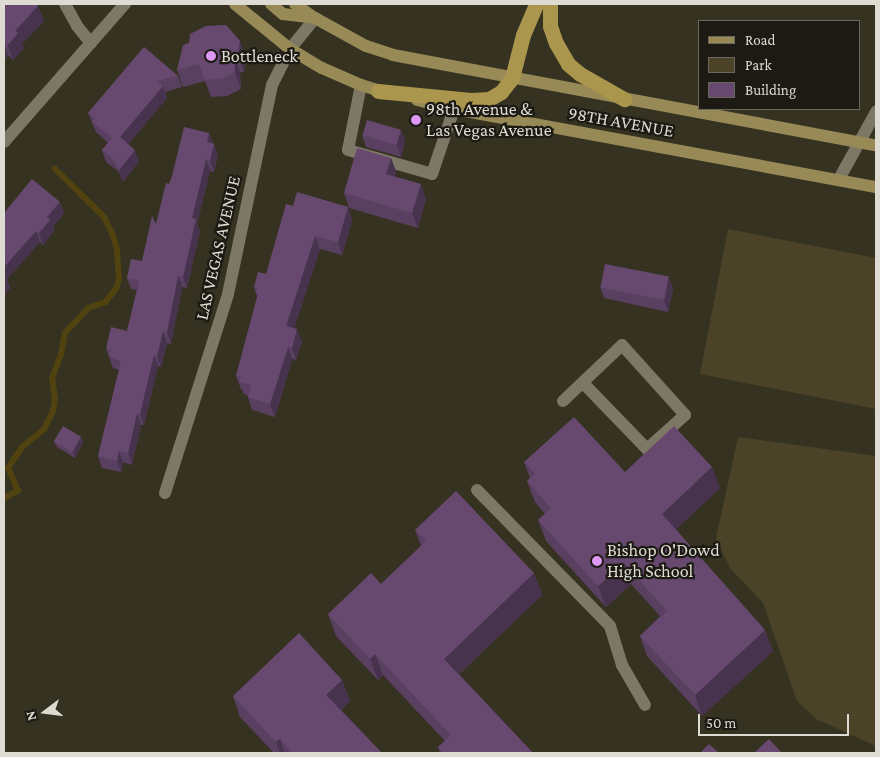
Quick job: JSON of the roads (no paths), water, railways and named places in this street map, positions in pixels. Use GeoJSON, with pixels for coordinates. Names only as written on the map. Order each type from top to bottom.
{"type":"FeatureCollection","features":[{"type":"Feature","properties":{"kind":"highway"},"geometry":{"type":"LineString","coordinates":[[378,91],[472,100],[489,99],[501,92],[512,78],[524,35],[536,4]]}},
{"type":"Feature","properties":{"kind":"highway"},"geometry":{"type":"LineString","coordinates":[[550,4],[550,26],[556,43],[568,64],[580,74],[624,99]]}},
{"type":"Feature","properties":{"kind":"main road","name":"98TH AVENUE"},"geometry":{"type":"LineString","coordinates":[[235,4],[290,49],[322,68],[378,91],[454,109],[876,187]]}},
{"type":"Feature","properties":{"kind":"main road","name":"98TH AVENUE"},"geometry":{"type":"LineString","coordinates":[[271,4],[283,14],[315,18],[366,46],[393,55],[876,145]]}},
{"type":"Feature","properties":{"kind":"main road"},"geometry":{"type":"LineString","coordinates":[[295,4],[315,18]]}},
{"type":"Feature","properties":{"kind":"street"},"geometry":{"type":"LineString","coordinates":[[65,4],[76,26],[91,43]]}},
{"type":"Feature","properties":{"kind":"street"},"geometry":{"type":"LineString","coordinates":[[4,142],[125,4]]}},
{"type":"Feature","properties":{"kind":"street","name":"LAS VEGAS AVENUE"},"geometry":{"type":"LineString","coordinates":[[165,493],[228,294],[272,85],[290,49],[315,18]]}},
{"type":"Feature","properties":{"kind":"street"},"geometry":{"type":"LineString","coordinates":[[361,85],[348,150],[432,174],[454,109]]}},
{"type":"Feature","properties":{"kind":"street"},"geometry":{"type":"LineString","coordinates":[[839,179],[876,112]]}},
{"type":"Feature","properties":{"kind":"street"},"geometry":{"type":"LineString","coordinates":[[563,401],[584,383],[622,344],[685,415],[647,449],[584,383]]}},
{"type":"Feature","properties":{"kind":"street"},"geometry":{"type":"LineString","coordinates":[[477,490],[610,626],[622,665],[645,705]]}},
{"type":"Feature","properties":{"kind":"waterway"},"geometry":{"type":"LineString","coordinates":[[4,498],[18,491],[8,468],[22,447],[44,429],[53,411],[55,399],[52,378],[61,355],[65,333],[88,308],[105,302],[116,289],[119,279],[117,249],[104,217],[55,169]]}},
{"type":"Feature","properties":{"kind":"place","name":"Bottleneck"},"geometry":{"type":"Point","coordinates":[211,56]}},
{"type":"Feature","properties":{"kind":"place","name":"98th Avenue & Las Vegas Avenue"},"geometry":{"type":"Point","coordinates":[416,120]}},
{"type":"Feature","properties":{"kind":"place","name":"Bishop O'Dowd High School"},"geometry":{"type":"Point","coordinates":[597,561]}}]}
